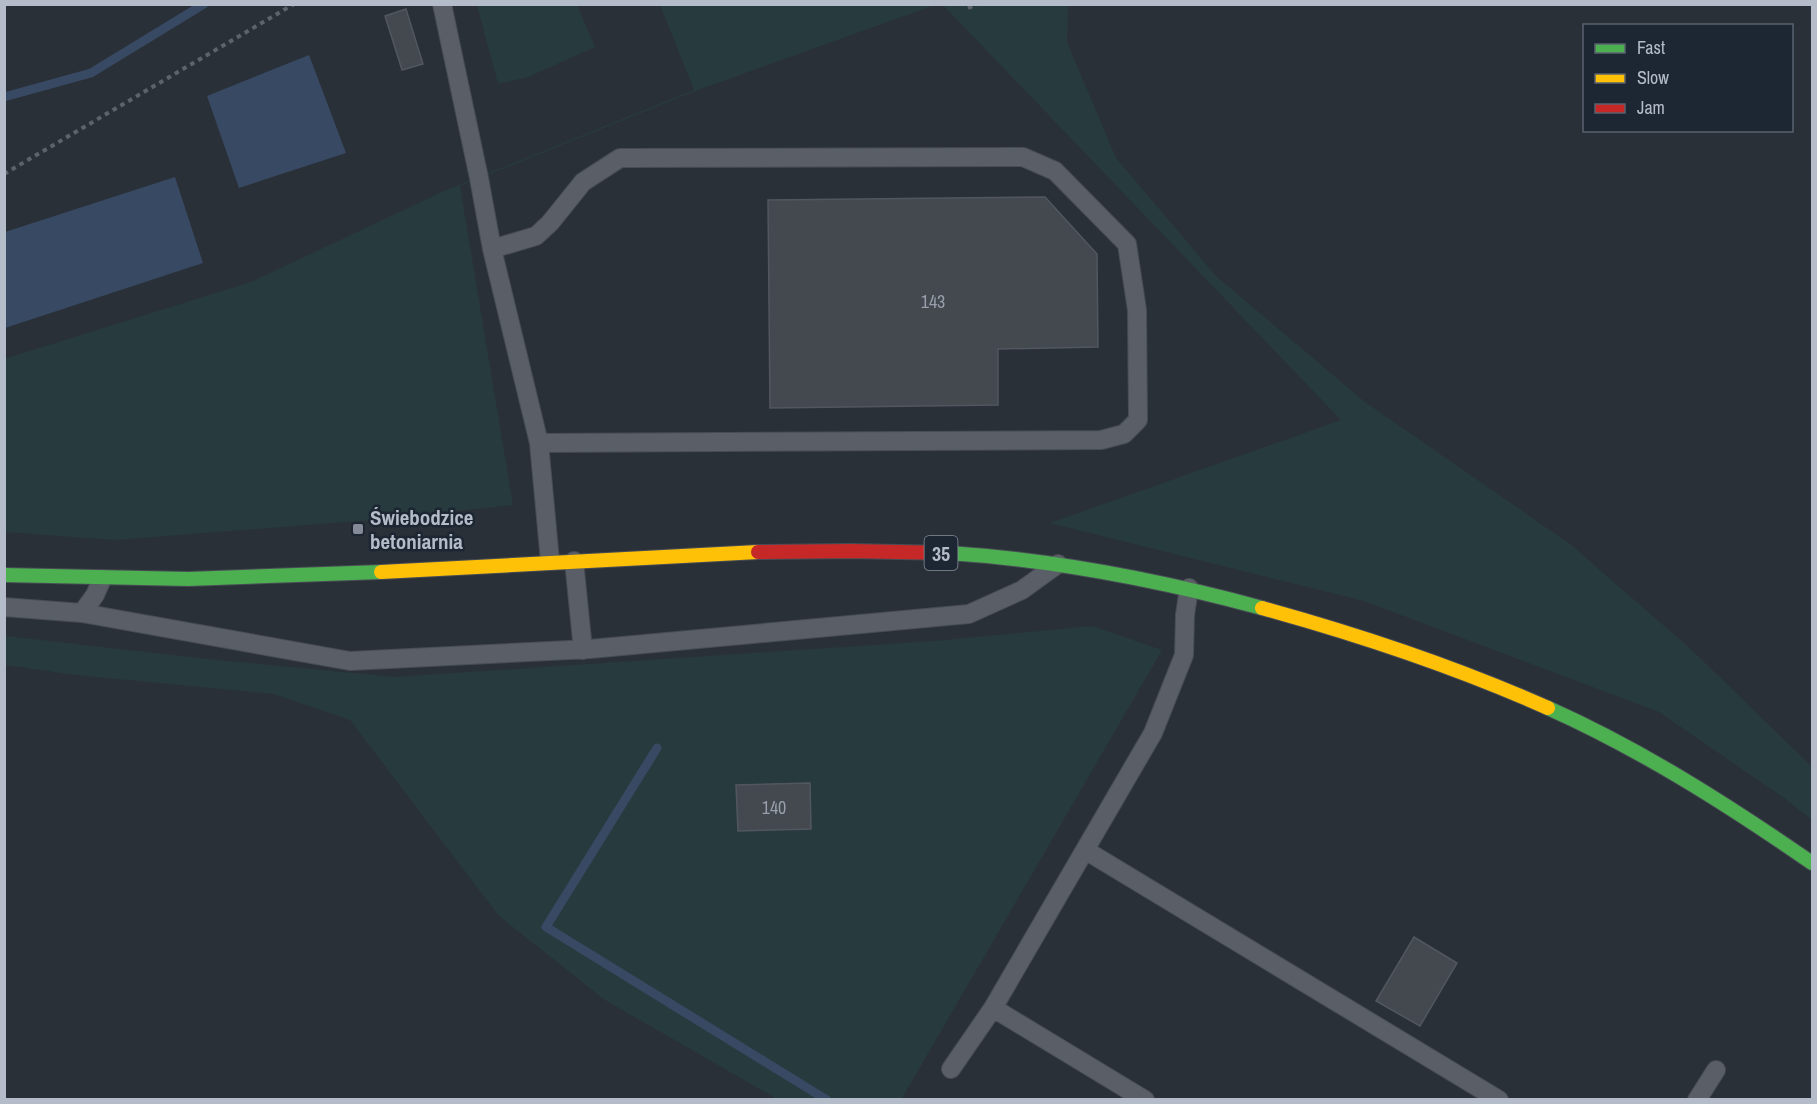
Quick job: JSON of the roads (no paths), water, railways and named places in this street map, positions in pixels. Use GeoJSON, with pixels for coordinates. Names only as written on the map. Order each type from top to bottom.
{"type":"FeatureCollection","features":[{"type":"Feature","properties":{"kind":"main road","name":"35"},"geometry":{"type":"LineString","coordinates":[[4,575],[102,579],[255,578],[360,574],[550,561],[784,552],[940,553],[1058,564],[1189,588],[1354,635],[1452,669],[1542,705],[1599,732],[1710,795],[1812,863]]}},
{"type":"Feature","properties":{"kind":"lane"},"geometry":{"type":"LineString","coordinates":[[442,4],[492,249],[539,443],[550,561]]}},
{"type":"Feature","properties":{"kind":"lane"},"geometry":{"type":"LineString","coordinates":[[492,249],[536,236],[550,223],[582,182],[620,158],[1023,157],[1055,171],[1127,243],[1137,310],[1138,420],[1124,434],[1101,440],[539,443]]}},
{"type":"Feature","properties":{"kind":"lane"},"geometry":{"type":"LineString","coordinates":[[574,561],[583,650]]}},
{"type":"Feature","properties":{"kind":"lane"},"geometry":{"type":"LineString","coordinates":[[4,607],[82,614],[350,660],[583,650],[969,614],[1022,590],[1058,564]]}},
{"type":"Feature","properties":{"kind":"lane"},"geometry":{"type":"LineString","coordinates":[[82,614],[95,595],[102,579]]}},
{"type":"Feature","properties":{"kind":"lane"},"geometry":{"type":"LineString","coordinates":[[951,1069],[993,1008],[1153,733],[1184,655],[1185,615],[1189,588]]}},
{"type":"Feature","properties":{"kind":"lane"},"geometry":{"type":"LineString","coordinates":[[1085,850],[1499,1100]]}},
{"type":"Feature","properties":{"kind":"lane"},"geometry":{"type":"LineString","coordinates":[[993,1008],[1145,1100]]}},
{"type":"Feature","properties":{"kind":"lane"},"geometry":{"type":"LineString","coordinates":[[1697,1100],[1716,1070]]}},
{"type":"Feature","properties":{"kind":"water"},"geometry":{"type":"Polygon","coordinates":[[[309,55],[346,153],[239,188],[207,96],[309,55]]]}},
{"type":"Feature","properties":{"kind":"water"},"geometry":{"type":"Polygon","coordinates":[[[175,177],[203,263],[5,328],[5,232],[175,177]]]}},
{"type":"Feature","properties":{"kind":"waterway"},"geometry":{"type":"LineString","coordinates":[[4,97],[91,73],[204,4]]}},
{"type":"Feature","properties":{"kind":"waterway"},"geometry":{"type":"LineString","coordinates":[[657,748],[546,927],[827,1100]]}},
{"type":"Feature","properties":{"kind":"place","name":"Świebodzice betoniarnia"},"geometry":{"type":"Point","coordinates":[358,529]}}]}
